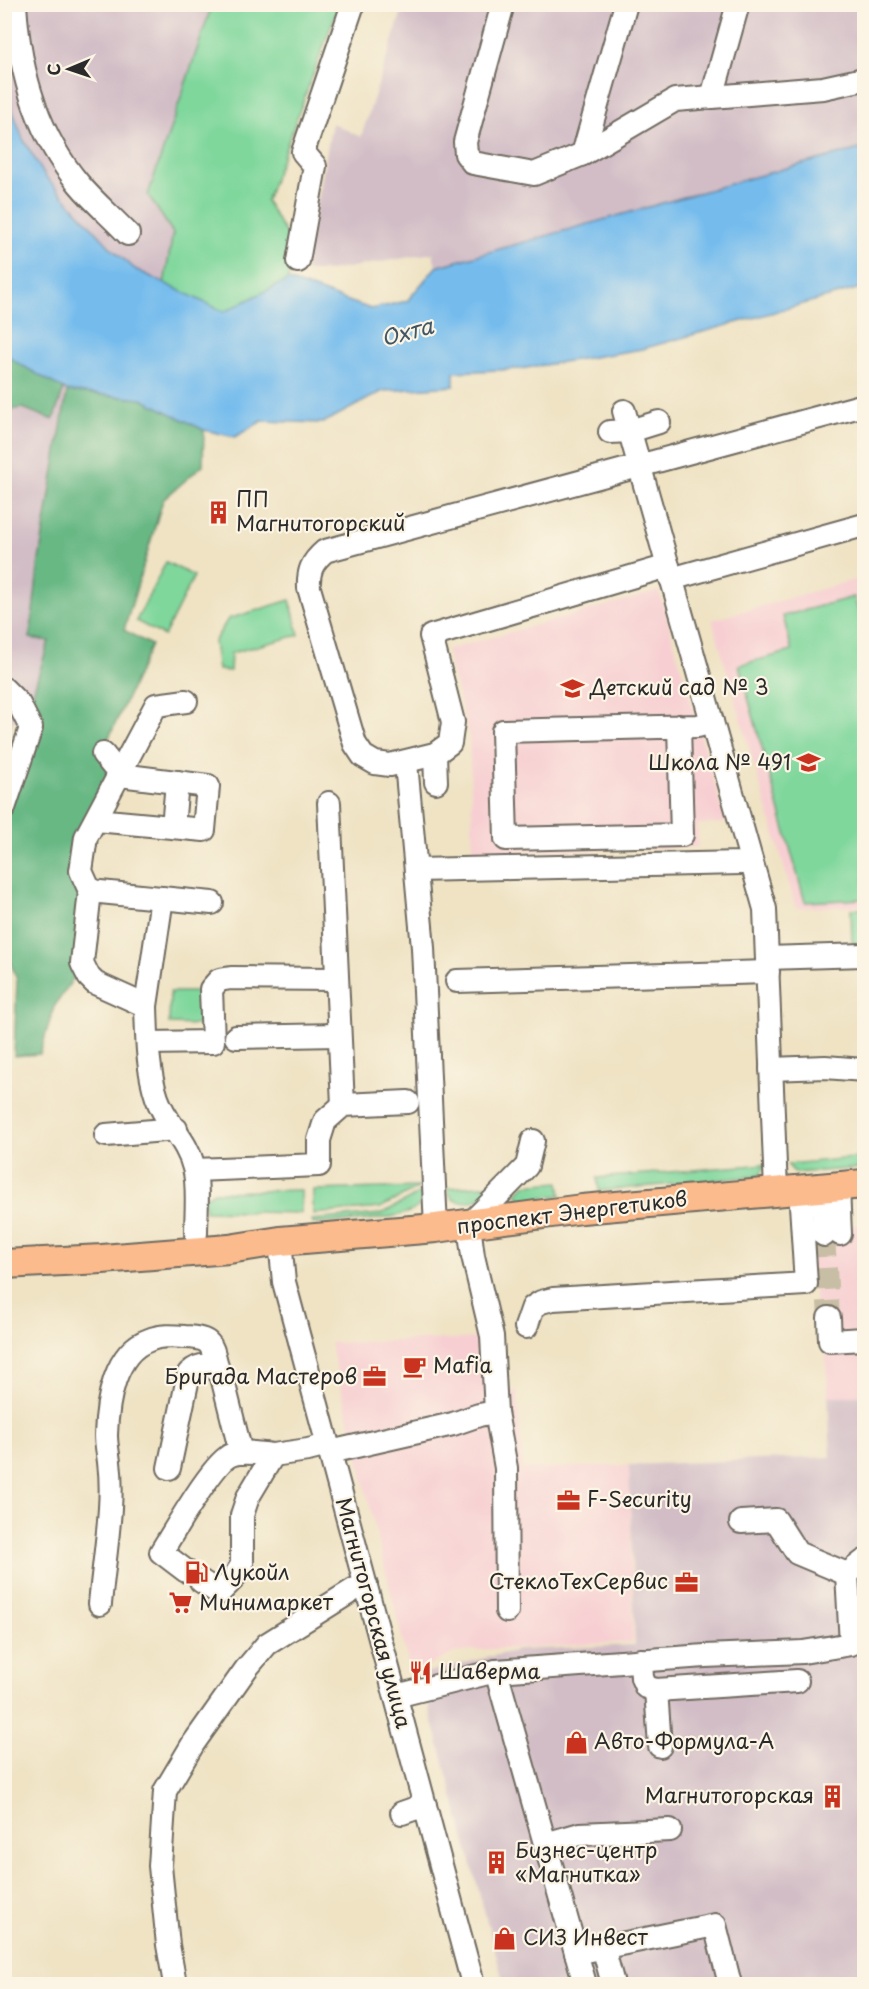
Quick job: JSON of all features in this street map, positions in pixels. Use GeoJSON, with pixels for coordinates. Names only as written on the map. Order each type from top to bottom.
{"type":"FeatureCollection","features":[{"type":"Feature","properties":{"kind":"main road","name":"проспект Энергетиков"},"geometry":{"type":"LineString","coordinates":[[4,1264],[102,1260],[229,1249],[280,1241],[469,1225],[582,1209],[820,1188]]}},
{"type":"Feature","properties":{"kind":"main road","name":"проспект Энергетиков"},"geometry":{"type":"LineString","coordinates":[[4,1245],[99,1241],[227,1231],[280,1241]]}},
{"type":"Feature","properties":{"kind":"street"},"geometry":{"type":"LineString","coordinates":[[15,4],[21,62],[32,101],[48,140],[79,183],[128,234]]}},
{"type":"Feature","properties":{"kind":"street"},"geometry":{"type":"LineString","coordinates":[[298,261],[315,166],[303,152],[353,4]]}},
{"type":"Feature","properties":{"kind":"street"},"geometry":{"type":"LineString","coordinates":[[503,4],[465,142],[466,154],[473,163],[534,174],[583,154],[675,100],[823,88],[864,79]]}},
{"type":"Feature","properties":{"kind":"street"},"geometry":{"type":"LineString","coordinates":[[583,154],[626,4]]}},
{"type":"Feature","properties":{"kind":"street"},"geometry":{"type":"LineString","coordinates":[[712,97],[738,4]]}},
{"type":"Feature","properties":{"kind":"street"},"geometry":{"type":"LineString","coordinates":[[864,405],[325,551],[311,565],[308,576],[309,588],[355,744],[363,756],[375,763],[390,765],[406,763],[435,754],[450,743],[453,722],[431,636],[669,572],[864,525]]}},
{"type":"Feature","properties":{"kind":"street"},"geometry":{"type":"LineString","coordinates":[[659,422],[621,425],[640,466],[765,909],[767,965],[760,995],[771,1069],[820,1188],[832,1234]]}},
{"type":"Feature","properties":{"kind":"street"},"geometry":{"type":"LineString","coordinates":[[4,689],[19,704],[31,728],[4,808]]}},
{"type":"Feature","properties":{"kind":"street"},"geometry":{"type":"LineString","coordinates":[[146,1006],[95,983],[82,963],[90,891],[81,871],[86,837],[156,705],[186,701]]}},
{"type":"Feature","properties":{"kind":"street"},"geometry":{"type":"LineString","coordinates":[[679,726],[682,835],[506,839],[503,730],[679,726],[698,726],[712,722]]}},
{"type":"Feature","properties":{"kind":"street"},"geometry":{"type":"LineString","coordinates":[[96,820],[204,830],[208,786],[120,775],[102,754]]}},
{"type":"Feature","properties":{"kind":"street"},"geometry":{"type":"LineString","coordinates":[[435,754],[435,782]]}},
{"type":"Feature","properties":{"kind":"street"},"geometry":{"type":"LineString","coordinates":[[406,763],[423,948],[436,1228]]}},
{"type":"Feature","properties":{"kind":"street"},"geometry":{"type":"LineString","coordinates":[[173,827],[177,783]]}},
{"type":"Feature","properties":{"kind":"street"},"geometry":{"type":"LineString","coordinates":[[329,803],[343,1106]]}},
{"type":"Feature","properties":{"kind":"street"},"geometry":{"type":"LineString","coordinates":[[416,870],[751,861]]}},
{"type":"Feature","properties":{"kind":"street"},"geometry":{"type":"LineString","coordinates":[[90,891],[212,903]]}},
{"type":"Feature","properties":{"kind":"street"},"geometry":{"type":"LineString","coordinates":[[162,898],[146,1006],[148,1043],[158,1098],[188,1147],[195,1170],[196,1233]]}},
{"type":"Feature","properties":{"kind":"street"},"geometry":{"type":"LineString","coordinates":[[457,981],[683,985],[767,965],[864,955]]}},
{"type":"Feature","properties":{"kind":"street"},"geometry":{"type":"LineString","coordinates":[[148,1043],[213,1042],[211,989],[219,980],[231,978],[336,979]]}},
{"type":"Feature","properties":{"kind":"street"},"geometry":{"type":"LineString","coordinates":[[236,1037],[338,1035]]}},
{"type":"Feature","properties":{"kind":"street"},"geometry":{"type":"LineString","coordinates":[[771,1069],[864,1070]]}},
{"type":"Feature","properties":{"kind":"street"},"geometry":{"type":"LineString","coordinates":[[195,1170],[319,1165],[319,1140],[325,1121],[343,1106],[408,1102]]}},
{"type":"Feature","properties":{"kind":"street"},"geometry":{"type":"LineString","coordinates":[[106,1135],[176,1129]]}},
{"type":"Feature","properties":{"kind":"street"},"geometry":{"type":"LineString","coordinates":[[507,1611],[506,1468],[496,1412],[492,1336],[473,1256],[469,1225],[527,1166],[533,1141]]}},
{"type":"Feature","properties":{"kind":"street"},"geometry":{"type":"LineString","coordinates":[[526,1327],[533,1307],[553,1299],[806,1284],[820,1188]]}},
{"type":"Feature","properties":{"kind":"street","name":"Магнитогорская улица"},"geometry":{"type":"LineString","coordinates":[[280,1241],[284,1282],[472,1984]]}},
{"type":"Feature","properties":{"kind":"street"},"geometry":{"type":"LineString","coordinates":[[100,1604],[110,1507],[107,1425],[116,1381],[123,1361],[138,1346],[148,1340],[168,1336],[204,1339],[211,1345],[222,1377],[241,1453]]}},
{"type":"Feature","properties":{"kind":"street"},"geometry":{"type":"LineString","coordinates":[[169,1468],[189,1373],[196,1367],[204,1365],[218,1370]]}},
{"type":"Feature","properties":{"kind":"street"},"geometry":{"type":"LineString","coordinates":[[273,1455],[248,1497],[242,1515],[242,1565],[233,1579],[219,1593],[161,1552],[216,1467],[231,1455],[241,1453],[273,1455],[329,1449],[453,1424],[479,1414],[496,1412]]}},
{"type":"Feature","properties":{"kind":"street"},"geometry":{"type":"LineString","coordinates":[[396,1696],[496,1671],[641,1660],[803,1652],[858,1646],[856,1568],[796,1553],[776,1520],[741,1522]]}},
{"type":"Feature","properties":{"kind":"street"},"geometry":{"type":"LineString","coordinates":[[175,1984],[168,1945],[160,1866],[165,1791],[193,1744],[246,1669],[267,1644],[355,1589],[366,1586]]}},
{"type":"Feature","properties":{"kind":"street"},"geometry":{"type":"LineString","coordinates":[[641,1660],[642,1678],[646,1687],[656,1690],[797,1682]]}},
{"type":"Feature","properties":{"kind":"street"},"geometry":{"type":"LineString","coordinates":[[496,1671],[585,1984]]}},
{"type":"Feature","properties":{"kind":"street"},"geometry":{"type":"LineString","coordinates":[[656,1690],[660,1746]]}},
{"type":"Feature","properties":{"kind":"street"},"geometry":{"type":"LineString","coordinates":[[402,1813],[425,1805]]}},
{"type":"Feature","properties":{"kind":"street"},"geometry":{"type":"LineString","coordinates":[[545,1844],[580,1834],[670,1830]]}},
{"type":"Feature","properties":{"kind":"street"},"geometry":{"type":"LineString","coordinates":[[576,1953],[715,1925],[730,1984]]}},
{"type":"Feature","properties":{"kind":"street"},"geometry":{"type":"LineString","coordinates":[[603,1947],[613,1984]]}},
{"type":"Feature","properties":{"kind":"shaded area"},"geometry":{"type":"Polygon","coordinates":[[[4,5],[212,5],[148,195],[173,233],[164,284],[134,269],[111,248],[45,176],[23,139],[5,87],[4,5]]]}},
{"type":"Feature","properties":{"kind":"shaded area"},"geometry":{"type":"Polygon","coordinates":[[[404,5],[864,5],[864,148],[436,267],[433,253],[330,271],[305,271],[332,123],[361,137],[404,5]]]}},
{"type":"Feature","properties":{"kind":"shaded area"},"geometry":{"type":"Polygon","coordinates":[[[5,353],[16,362],[67,391],[39,560],[30,638],[49,640],[29,707],[19,705],[5,746],[5,353]]]}},
{"type":"Feature","properties":{"kind":"shaded area","name":"Школа № 491"},"geometry":{"type":"Polygon","coordinates":[[[864,577],[864,906],[796,908],[712,620],[864,577]]]}},
{"type":"Feature","properties":{"kind":"shaded area","name":"Детский сад № 3"},"geometry":{"type":"Polygon","coordinates":[[[659,591],[726,823],[698,824],[698,847],[473,854],[469,735],[446,650],[659,591]]]}},
{"type":"Feature","properties":{"kind":"shaded area"},"geometry":{"type":"Polygon","coordinates":[[[864,1225],[864,1396],[828,1396],[824,1324],[817,1319],[808,1227],[864,1225]]]}},
{"type":"Feature","properties":{"kind":"shaded area"},"geometry":{"type":"Polygon","coordinates":[[[481,1338],[506,1392],[517,1391],[523,1469],[629,1465],[633,1642],[454,1653],[411,1675],[330,1343],[481,1338]]]}},
{"type":"Feature","properties":{"kind":"shaded area"},"geometry":{"type":"Polygon","coordinates":[[[828,1396],[864,1396],[864,1984],[504,1984],[420,1674],[518,1650],[635,1645],[629,1465],[831,1457],[828,1396]]]}},
{"type":"Feature","properties":{"kind":"shaded area"},"geometry":{"type":"Polygon","coordinates":[[[5,1596],[11,1599],[5,1687],[5,1596]]]}},
{"type":"Feature","properties":{"kind":"green space"},"geometry":{"type":"Polygon","coordinates":[[[212,5],[339,5],[266,201],[295,249],[288,280],[225,312],[164,284],[173,233],[148,195],[212,5]]]}},
{"type":"Feature","properties":{"kind":"green space"},"geometry":{"type":"Polygon","coordinates":[[[4,353],[64,389],[53,420],[23,408],[5,410],[4,353]]]}},
{"type":"Feature","properties":{"kind":"green space"},"geometry":{"type":"Polygon","coordinates":[[[67,391],[142,399],[204,430],[203,465],[163,500],[124,630],[151,645],[107,742],[122,760],[80,838],[85,891],[77,973],[54,1007],[40,1054],[14,1056],[17,980],[5,947],[5,783],[49,641],[30,638],[39,560],[67,391]]]}},
{"type":"Feature","properties":{"kind":"green space"},"geometry":{"type":"Polygon","coordinates":[[[166,562],[194,576],[164,636],[136,621],[166,562]]]}},
{"type":"Feature","properties":{"kind":"green space","name":"Школа № 491"},"geometry":{"type":"Polygon","coordinates":[[[854,597],[859,614],[864,613],[864,899],[805,902],[739,665],[792,651],[783,616],[854,597]]]}},
{"type":"Feature","properties":{"kind":"green space"},"geometry":{"type":"Polygon","coordinates":[[[290,600],[299,635],[231,653],[230,671],[218,670],[214,642],[228,619],[290,600]]]}},
{"type":"Feature","properties":{"kind":"green space"},"geometry":{"type":"Polygon","coordinates":[[[851,909],[864,909],[864,943],[852,943],[851,909]]]}},
{"type":"Feature","properties":{"kind":"green space"},"geometry":{"type":"Polygon","coordinates":[[[170,992],[199,992],[198,1025],[169,1024],[170,992]]]}},
{"type":"Feature","properties":{"kind":"green space"},"geometry":{"type":"Polygon","coordinates":[[[864,1157],[864,1168],[795,1173],[787,1164],[864,1157]]]}},
{"type":"Feature","properties":{"kind":"green space"},"geometry":{"type":"Polygon","coordinates":[[[766,1164],[759,1176],[599,1191],[597,1178],[766,1164]]]}},
{"type":"Feature","properties":{"kind":"green space"},"geometry":{"type":"Polygon","coordinates":[[[559,1182],[561,1195],[522,1200],[517,1194],[524,1185],[559,1182]]]}},
{"type":"Feature","properties":{"kind":"green space"},"geometry":{"type":"Polygon","coordinates":[[[498,1185],[482,1197],[465,1202],[452,1199],[447,1188],[498,1185]]]}},
{"type":"Feature","properties":{"kind":"green space"},"geometry":{"type":"Polygon","coordinates":[[[420,1187],[380,1208],[313,1214],[313,1190],[420,1187]]]}},
{"type":"Feature","properties":{"kind":"green space"},"geometry":{"type":"Polygon","coordinates":[[[301,1190],[301,1213],[205,1211],[204,1198],[214,1192],[301,1190]]]}},
{"type":"Feature","properties":{"kind":"green space"},"geometry":{"type":"Polygon","coordinates":[[[422,1192],[419,1206],[407,1213],[382,1218],[313,1224],[312,1220],[381,1214],[422,1192]]]}},
{"type":"Feature","properties":{"kind":"water","name":"Охта"},"geometry":{"type":"Polygon","coordinates":[[[4,87],[23,139],[45,176],[111,248],[135,269],[224,312],[288,280],[371,309],[407,301],[436,267],[864,148],[864,287],[642,349],[520,369],[454,372],[454,386],[383,391],[323,423],[262,421],[235,437],[204,430],[142,399],[67,391],[16,362],[5,353],[4,87]]]}},
{"type":"Feature","properties":{"kind":"tunnel"},"geometry":{"type":"LineString","coordinates":[[824,1235],[829,1318]]}},
{"type":"Feature","properties":{"kind":"place","name":"ПП Магнитогорский"},"geometry":{"type":"Point","coordinates":[218,512]}},
{"type":"Feature","properties":{"kind":"place","name":"Детский сад № 3"},"geometry":{"type":"Point","coordinates":[572,688]}},
{"type":"Feature","properties":{"kind":"place","name":"Школа № 491"},"geometry":{"type":"Point","coordinates":[809,763]}},
{"type":"Feature","properties":{"kind":"place","name":"Mafia"},"geometry":{"type":"Point","coordinates":[415,1366]}},
{"type":"Feature","properties":{"kind":"place","name":"Бригада Мастеров"},"geometry":{"type":"Point","coordinates":[375,1377]}},
{"type":"Feature","properties":{"kind":"place","name":"F-Security"},"geometry":{"type":"Point","coordinates":[569,1500]}},
{"type":"Feature","properties":{"kind":"place","name":"Лукойл"},"geometry":{"type":"Point","coordinates":[196,1573]}},
{"type":"Feature","properties":{"kind":"place","name":"СтеклоТехСервис"},"geometry":{"type":"Point","coordinates":[686,1582]}},
{"type":"Feature","properties":{"kind":"place","name":"Минимаркет"},"geometry":{"type":"Point","coordinates":[181,1603]}},
{"type":"Feature","properties":{"kind":"place","name":"Шаверма"},"geometry":{"type":"Point","coordinates":[421,1672]}},
{"type":"Feature","properties":{"kind":"place","name":"Авто-Формула-А"},"geometry":{"type":"Point","coordinates":[576,1742]}},
{"type":"Feature","properties":{"kind":"place","name":"Магнитогорская"},"geometry":{"type":"Point","coordinates":[832,1796]}},
{"type":"Feature","properties":{"kind":"place","name":"Бизнес-центр «Магнитка»"},"geometry":{"type":"Point","coordinates":[497,1863]}},
{"type":"Feature","properties":{"kind":"place","name":"СИЗ Инвест"},"geometry":{"type":"Point","coordinates":[505,1938]}}]}
